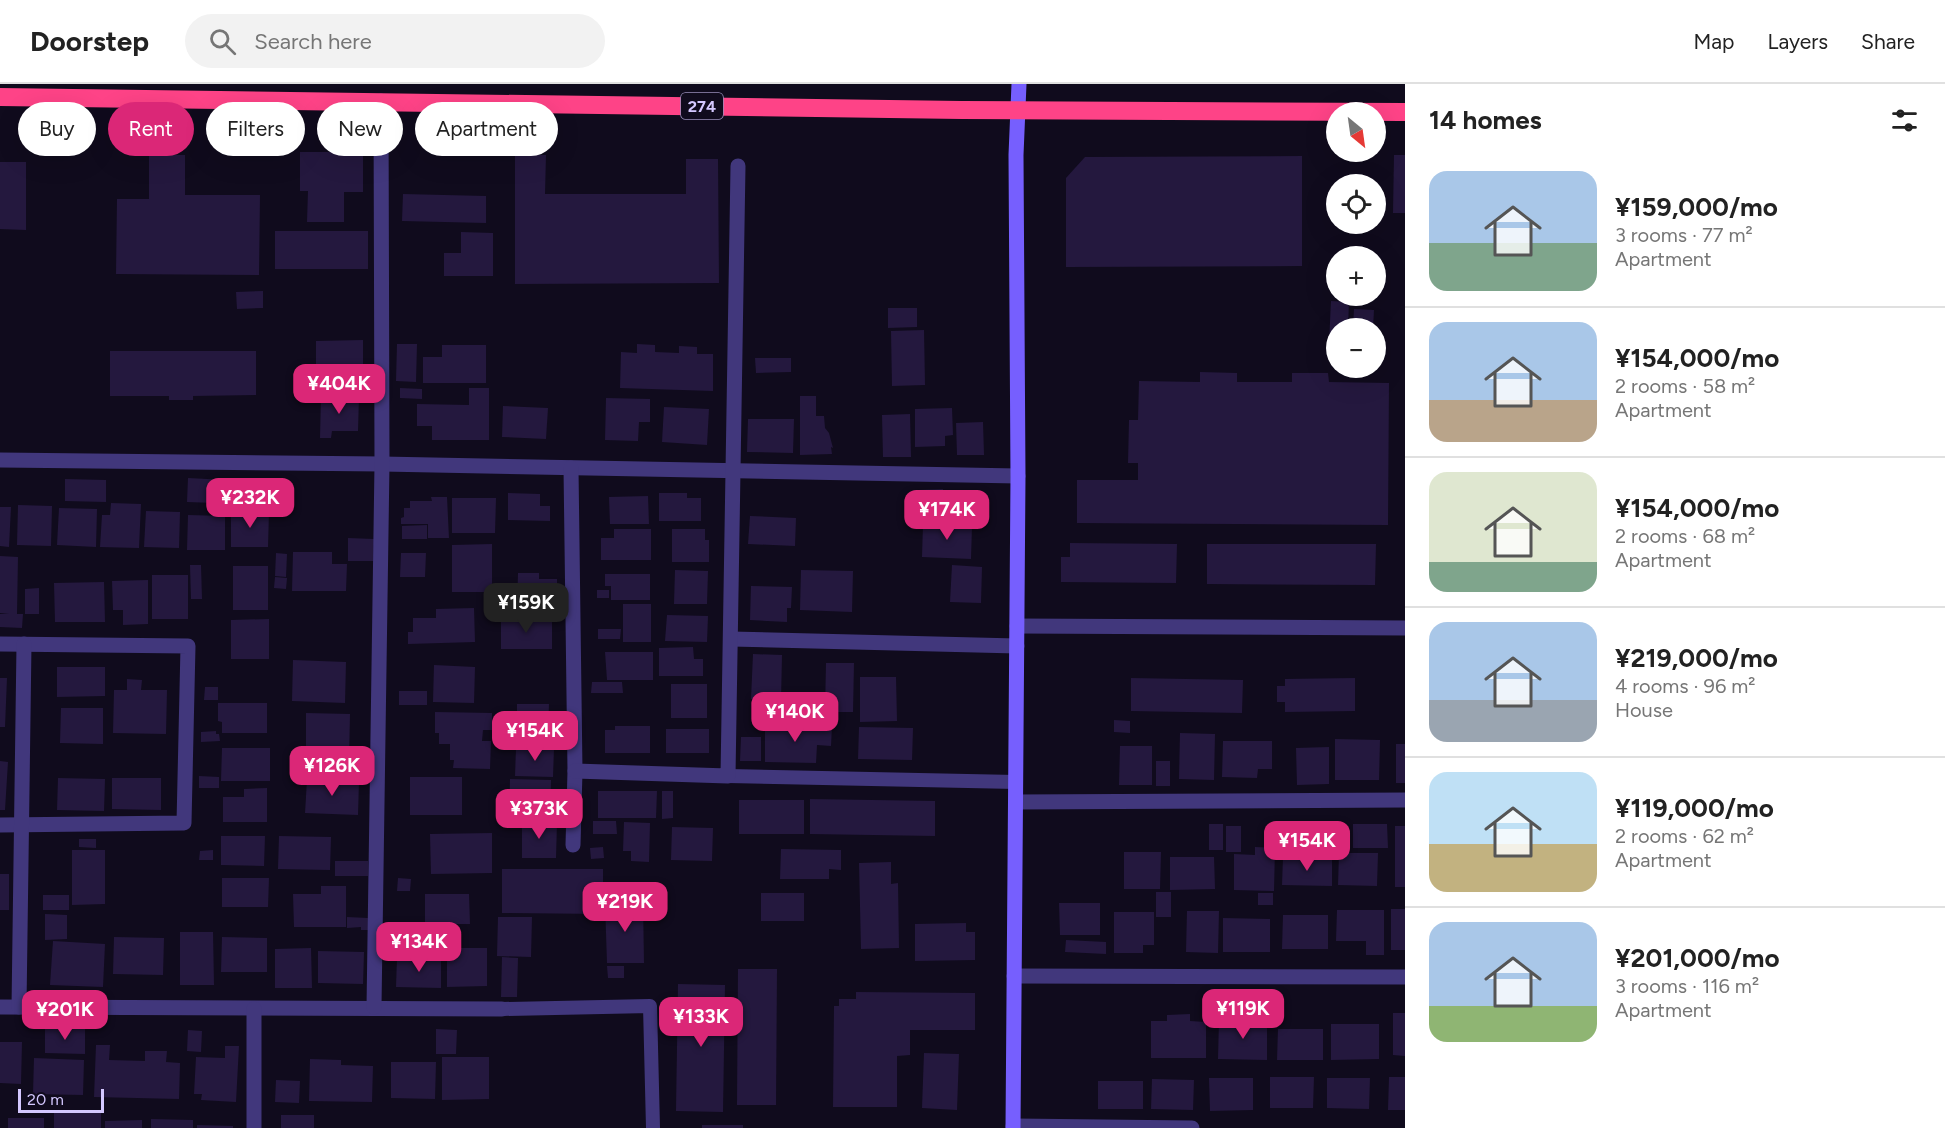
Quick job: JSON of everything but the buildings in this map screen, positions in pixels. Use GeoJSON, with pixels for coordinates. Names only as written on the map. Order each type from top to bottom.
{"type":"FeatureCollection","features":[{"type":"Feature","properties":{"kind":"highway","name":"274"},"geometry":{"type":"LineString","coordinates":[[0,97],[1018,110],[1405,112]]}},
{"type":"Feature","properties":{"kind":"street"},"geometry":{"type":"LineString","coordinates":[[1019,84],[1016,155],[1018,476],[1013,1127],[1192,1128]]}},
{"type":"Feature","properties":{"kind":"street"},"geometry":{"type":"LineString","coordinates":[[374,1007],[382,464],[381,101]]}},
{"type":"Feature","properties":{"kind":"street"},"geometry":{"type":"LineString","coordinates":[[575,771],[728,776],[738,166]]}},
{"type":"Feature","properties":{"kind":"street"},"geometry":{"type":"LineString","coordinates":[[0,460],[382,464],[1018,476]]}},
{"type":"Feature","properties":{"kind":"street"},"geometry":{"type":"LineString","coordinates":[[571,468],[575,771],[573,845]]}},
{"type":"Feature","properties":{"kind":"street"},"geometry":{"type":"LineString","coordinates":[[1017,626],[1405,628]]}},
{"type":"Feature","properties":{"kind":"street"},"geometry":{"type":"LineString","coordinates":[[731,639],[1017,646]]}},
{"type":"Feature","properties":{"kind":"street"},"geometry":{"type":"LineString","coordinates":[[0,644],[188,646],[184,824],[0,825]]}},
{"type":"Feature","properties":{"kind":"street"},"geometry":{"type":"LineString","coordinates":[[19,1007],[24,644]]}},
{"type":"Feature","properties":{"kind":"street"},"geometry":{"type":"LineString","coordinates":[[1016,802],[1405,800]]}},
{"type":"Feature","properties":{"kind":"street"},"geometry":{"type":"LineString","coordinates":[[1014,976],[1405,977]]}},
{"type":"Feature","properties":{"kind":"street"},"geometry":{"type":"LineString","coordinates":[[0,1007],[502,1009]]}},
{"type":"Feature","properties":{"kind":"street"},"geometry":{"type":"LineString","coordinates":[[254,1009],[254,1128]]}},
{"type":"Feature","properties":{"kind":"lane"},"geometry":{"type":"LineString","coordinates":[[728,776],[1016,782]]}},
{"type":"Feature","properties":{"kind":"lane"},"geometry":{"type":"LineString","coordinates":[[502,1009],[650,1006],[653,1128]]}}]}
